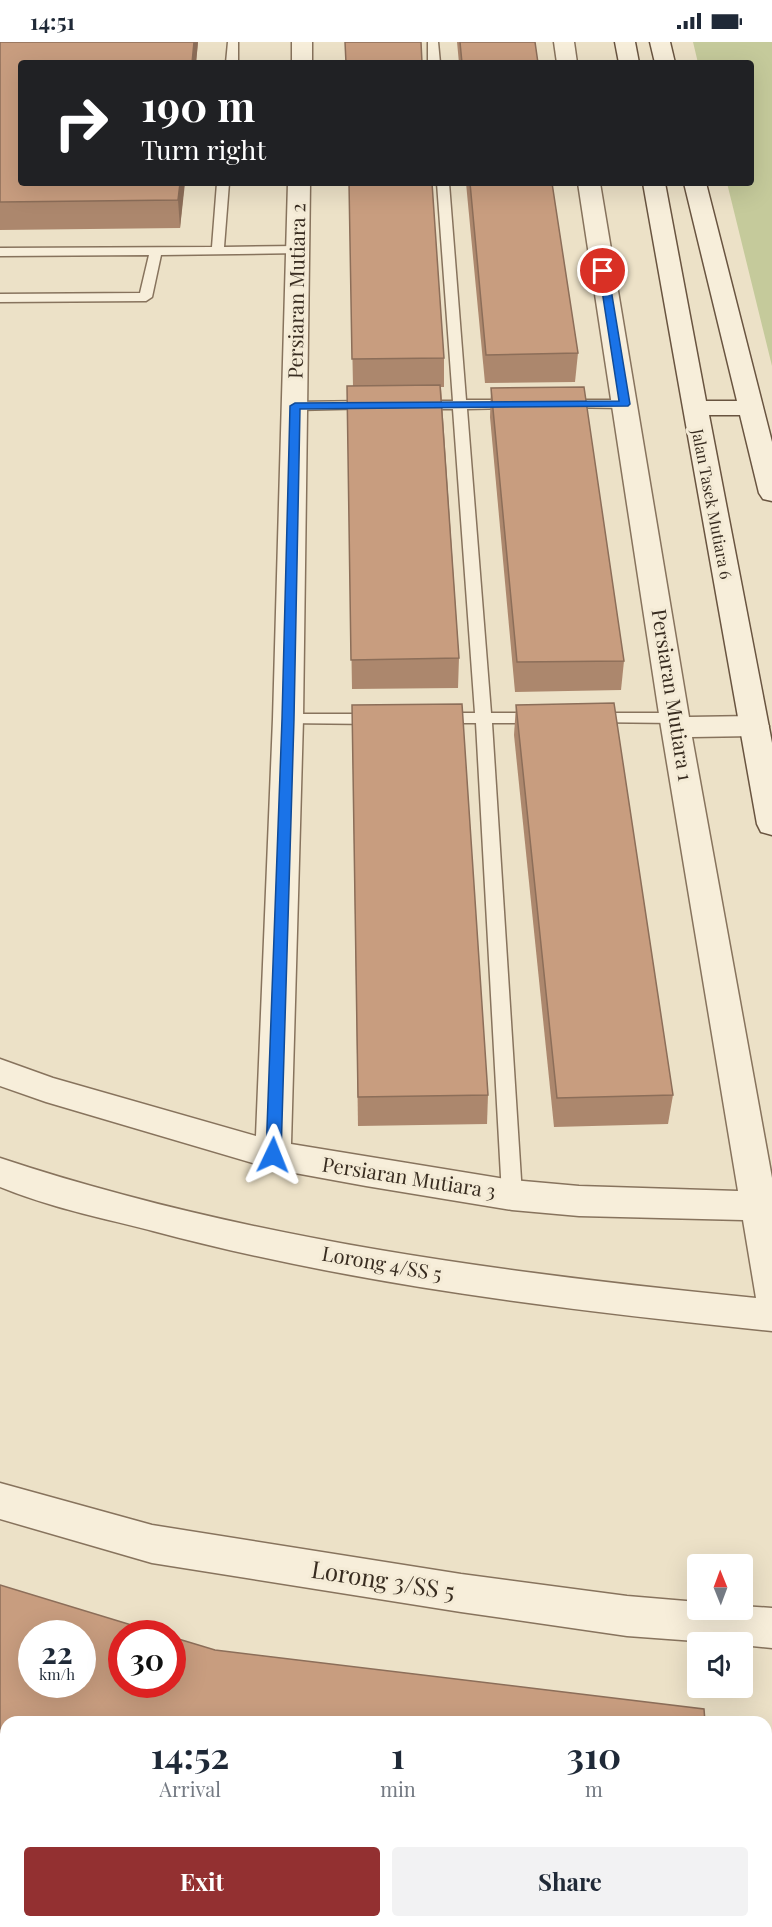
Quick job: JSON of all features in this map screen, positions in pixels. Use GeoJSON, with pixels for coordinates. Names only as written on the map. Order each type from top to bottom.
{"type":"FeatureCollection","features":[{"type":"Feature","properties":{"kind":"street"},"geometry":{"type":"LineString","coordinates":[[302,60],[303,42]]}},
{"type":"Feature","properties":{"kind":"street"},"geometry":{"type":"LineString","coordinates":[[564,42],[567,60]]}},
{"type":"Feature","properties":{"kind":"street"},"geometry":{"type":"LineString","coordinates":[[625,42],[628,60]]}},
{"type":"Feature","properties":{"kind":"street"},"geometry":{"type":"LineString","coordinates":[[660,42],[664,60]]}},
{"type":"Feature","properties":{"kind":"street","name":"Persiaran Mutiara 2"},"geometry":{"type":"LineString","coordinates":[[273,1155],[288,719],[299,186]]}},
{"type":"Feature","properties":{"kind":"street","name":"Persiaran Mutiara 1"},"geometry":{"type":"LineString","coordinates":[[589,186],[676,722],[772,1292]]}},
{"type":"Feature","properties":{"kind":"street","name":"Jalan Tasek Mutiara 6"},"geometry":{"type":"LineString","coordinates":[[655,186],[772,824]]}},
{"type":"Feature","properties":{"kind":"street"},"geometry":{"type":"LineString","coordinates":[[696,186],[772,493]]}},
{"type":"Feature","properties":{"kind":"street"},"geometry":{"type":"LineString","coordinates":[[694,408],[752,408]]}},
{"type":"Feature","properties":{"kind":"street"},"geometry":{"type":"LineString","coordinates":[[676,722],[754,726]]}},
{"type":"Feature","properties":{"kind":"street","name":"Persiaran Mutiara 3"},"geometry":{"type":"LineString","coordinates":[[0,1071],[46,1089],[273,1155],[366,1172],[512,1195],[579,1201],[759,1206]]}},
{"type":"Feature","properties":{"kind":"street","name":"Lorong 4/SS 5"},"geometry":{"type":"LineString","coordinates":[[0,1172],[22,1181],[263,1243],[416,1271],[606,1299],[772,1315]]}},
{"type":"Feature","properties":{"kind":"street","name":"Lorong 3/SS 5"},"geometry":{"type":"LineString","coordinates":[[0,1501],[163,1545],[461,1593],[627,1616],[772,1628]]}},
{"type":"Feature","properties":{"kind":"lane"},"geometry":{"type":"LineString","coordinates":[[232,60],[233,42]]}},
{"type":"Feature","properties":{"kind":"lane"},"geometry":{"type":"LineString","coordinates":[[433,42],[434,60]]}},
{"type":"Feature","properties":{"kind":"lane"},"geometry":{"type":"LineString","coordinates":[[218,250],[223,186]]}},
{"type":"Feature","properties":{"kind":"lane"},"geometry":{"type":"LineString","coordinates":[[443,186],[484,718],[512,1195]]}},
{"type":"Feature","properties":{"kind":"lane"},"geometry":{"type":"LineString","coordinates":[[0,252],[298,250]]}},
{"type":"Feature","properties":{"kind":"lane"},"geometry":{"type":"LineString","coordinates":[[0,298],[146,297],[156,251]]}},
{"type":"Feature","properties":{"kind":"lane"},"geometry":{"type":"LineString","coordinates":[[295,406],[531,404]]}},
{"type":"Feature","properties":{"kind":"lane"},"geometry":{"type":"LineString","coordinates":[[555,404],[624,404]]}},
{"type":"Feature","properties":{"kind":"lane"},"geometry":{"type":"LineString","coordinates":[[426,718],[556,718]]}},
{"type":"Feature","properties":{"kind":"lane"},"geometry":{"type":"LineString","coordinates":[[580,718],[676,722]]}},
{"type":"Feature","properties":{"kind":"lane"},"geometry":{"type":"LineString","coordinates":[[288,719],[392,719]]}},
{"type":"Feature","properties":{"kind":"green space"},"geometry":{"type":"Polygon","coordinates":[[[693,42],[772,42],[772,366],[728,186],[754,186],[754,60],[697,60],[693,42]]]}},
{"type":"Feature","properties":{"kind":"building"},"geometry":{"type":"Polygon","coordinates":[[[0,42],[194,42],[192,60],[18,60],[18,186],[180,186],[178,200],[0,202],[0,42]]]}},
{"type":"Feature","properties":{"kind":"building"},"geometry":{"type":"Polygon","coordinates":[[[345,42],[421,42],[422,60],[346,60],[345,42]]]}},
{"type":"Feature","properties":{"kind":"building"},"geometry":{"type":"Polygon","coordinates":[[[460,42],[535,42],[538,60],[462,60],[460,42]]]}},
{"type":"Feature","properties":{"kind":"building"},"geometry":{"type":"Polygon","coordinates":[[[349,186],[432,186],[444,358],[352,359],[349,186]]]}},
{"type":"Feature","properties":{"kind":"building"},"geometry":{"type":"Polygon","coordinates":[[[470,186],[552,186],[578,353],[486,355],[470,186]]]}},
{"type":"Feature","properties":{"kind":"building"},"geometry":{"type":"Polygon","coordinates":[[[440,385],[459,658],[351,660],[347,386],[440,385]]]}},
{"type":"Feature","properties":{"kind":"building"},"geometry":{"type":"Polygon","coordinates":[[[584,387],[624,661],[517,662],[491,388],[584,387]]]}},
{"type":"Feature","properties":{"kind":"building"},"geometry":{"type":"Polygon","coordinates":[[[614,703],[673,1095],[557,1098],[516,705],[614,703]]]}},
{"type":"Feature","properties":{"kind":"building"},"geometry":{"type":"Polygon","coordinates":[[[462,704],[488,1095],[358,1097],[352,705],[462,704]]]}},
{"type":"Feature","properties":{"kind":"building"},"geometry":{"type":"Polygon","coordinates":[[[0,1585],[115,1620],[108,1620],[108,1698],[186,1698],[186,1641],[215,1650],[704,1709],[705,1716],[0,1716],[0,1585]]]}},
{"type":"Feature","properties":{"kind":"route"},"geometry":{"type":"LineString","coordinates":[[273,1155],[288,719],[295,406],[624,404],[603,271]]}}]}
